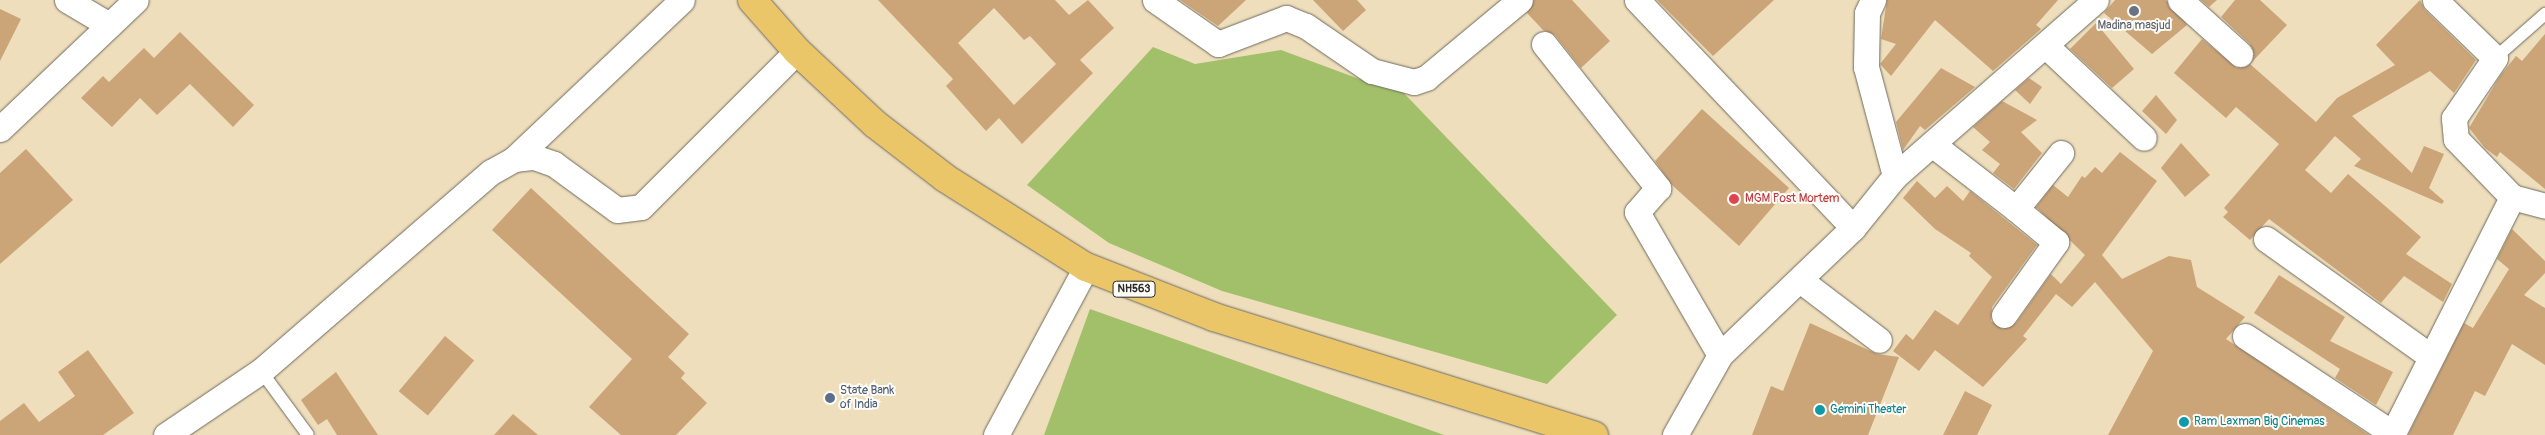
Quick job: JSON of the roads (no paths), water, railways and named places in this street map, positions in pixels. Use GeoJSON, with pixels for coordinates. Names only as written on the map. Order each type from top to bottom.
{"type":"FeatureCollection","features":[{"type":"Feature","properties":{"kind":"highway","name":"NH563"},"geometry":{"type":"LineString","coordinates":[[752,0],[797,51],[875,124],[945,178],[1086,267],[1214,317],[1594,435]]}},
{"type":"Feature","properties":{"kind":"street"},"geometry":{"type":"LineString","coordinates":[[67,0],[110,25]]}},
{"type":"Feature","properties":{"kind":"street"},"geometry":{"type":"LineString","coordinates":[[0,129],[136,0]]}},
{"type":"Feature","properties":{"kind":"street"},"geometry":{"type":"LineString","coordinates":[[166,435],[261,370],[491,172],[514,159],[682,0]]}},
{"type":"Feature","properties":{"kind":"street"},"geometry":{"type":"LineString","coordinates":[[1155,0],[1218,44],[1286,18],[1306,26],[1372,71],[1414,82],[1426,78],[1520,0]]}},
{"type":"Feature","properties":{"kind":"street"},"geometry":{"type":"LineString","coordinates":[[1637,0],[1853,228]]}},
{"type":"Feature","properties":{"kind":"street"},"geometry":{"type":"LineString","coordinates":[[1873,0],[1866,13],[1866,68],[1895,176]]}},
{"type":"Feature","properties":{"kind":"street"},"geometry":{"type":"LineString","coordinates":[[1675,435],[1720,355],[1853,228],[1895,176],[2046,46],[2096,0]]}},
{"type":"Feature","properties":{"kind":"street"},"geometry":{"type":"LineString","coordinates":[[2180,0],[2240,54]]}},
{"type":"Feature","properties":{"kind":"street"},"geometry":{"type":"LineString","coordinates":[[2435,0],[2495,58],[2453,124],[2456,139],[2512,197],[2545,206]]}},
{"type":"Feature","properties":{"kind":"street"},"geometry":{"type":"LineString","coordinates":[[1544,44],[1658,188],[1638,212],[1720,355]]}},
{"type":"Feature","properties":{"kind":"street"},"geometry":{"type":"LineString","coordinates":[[2046,46],[2144,138]]}},
{"type":"Feature","properties":{"kind":"street"},"geometry":{"type":"LineString","coordinates":[[514,159],[534,157],[554,164],[617,210],[641,207],[797,51]]}},
{"type":"Feature","properties":{"kind":"street"},"geometry":{"type":"LineString","coordinates":[[1932,144],[2056,242],[2004,315]]}},
{"type":"Feature","properties":{"kind":"street"},"geometry":{"type":"LineString","coordinates":[[2016,209],[2061,153]]}},
{"type":"Feature","properties":{"kind":"street"},"geometry":{"type":"LineString","coordinates":[[2245,336],[2392,434],[2512,197]]}},
{"type":"Feature","properties":{"kind":"street"},"geometry":{"type":"LineString","coordinates":[[2266,239],[2430,356]]}},
{"type":"Feature","properties":{"kind":"street"},"geometry":{"type":"LineString","coordinates":[[996,435],[1086,267]]}},
{"type":"Feature","properties":{"kind":"street"},"geometry":{"type":"LineString","coordinates":[[1800,280],[1879,340]]}},
{"type":"Feature","properties":{"kind":"lane"},"geometry":{"type":"LineString","coordinates":[[2495,58],[2545,14]]}},
{"type":"Feature","properties":{"kind":"lane"},"geometry":{"type":"LineString","coordinates":[[261,370],[308,435]]}},
{"type":"Feature","properties":{"kind":"place","name":"Madina masjud"},"geometry":{"type":"Point","coordinates":[2134,11]}},
{"type":"Feature","properties":{"kind":"place","name":"MGM Post Mortem"},"geometry":{"type":"Point","coordinates":[1734,199]}},
{"type":"Feature","properties":{"kind":"place","name":"State Bank of India"},"geometry":{"type":"Point","coordinates":[830,398]}},
{"type":"Feature","properties":{"kind":"place","name":"Gemini Theater"},"geometry":{"type":"Point","coordinates":[1820,410]}},
{"type":"Feature","properties":{"kind":"place","name":"Ram Laxman Big Cinemas"},"geometry":{"type":"Point","coordinates":[2184,422]}}]}
